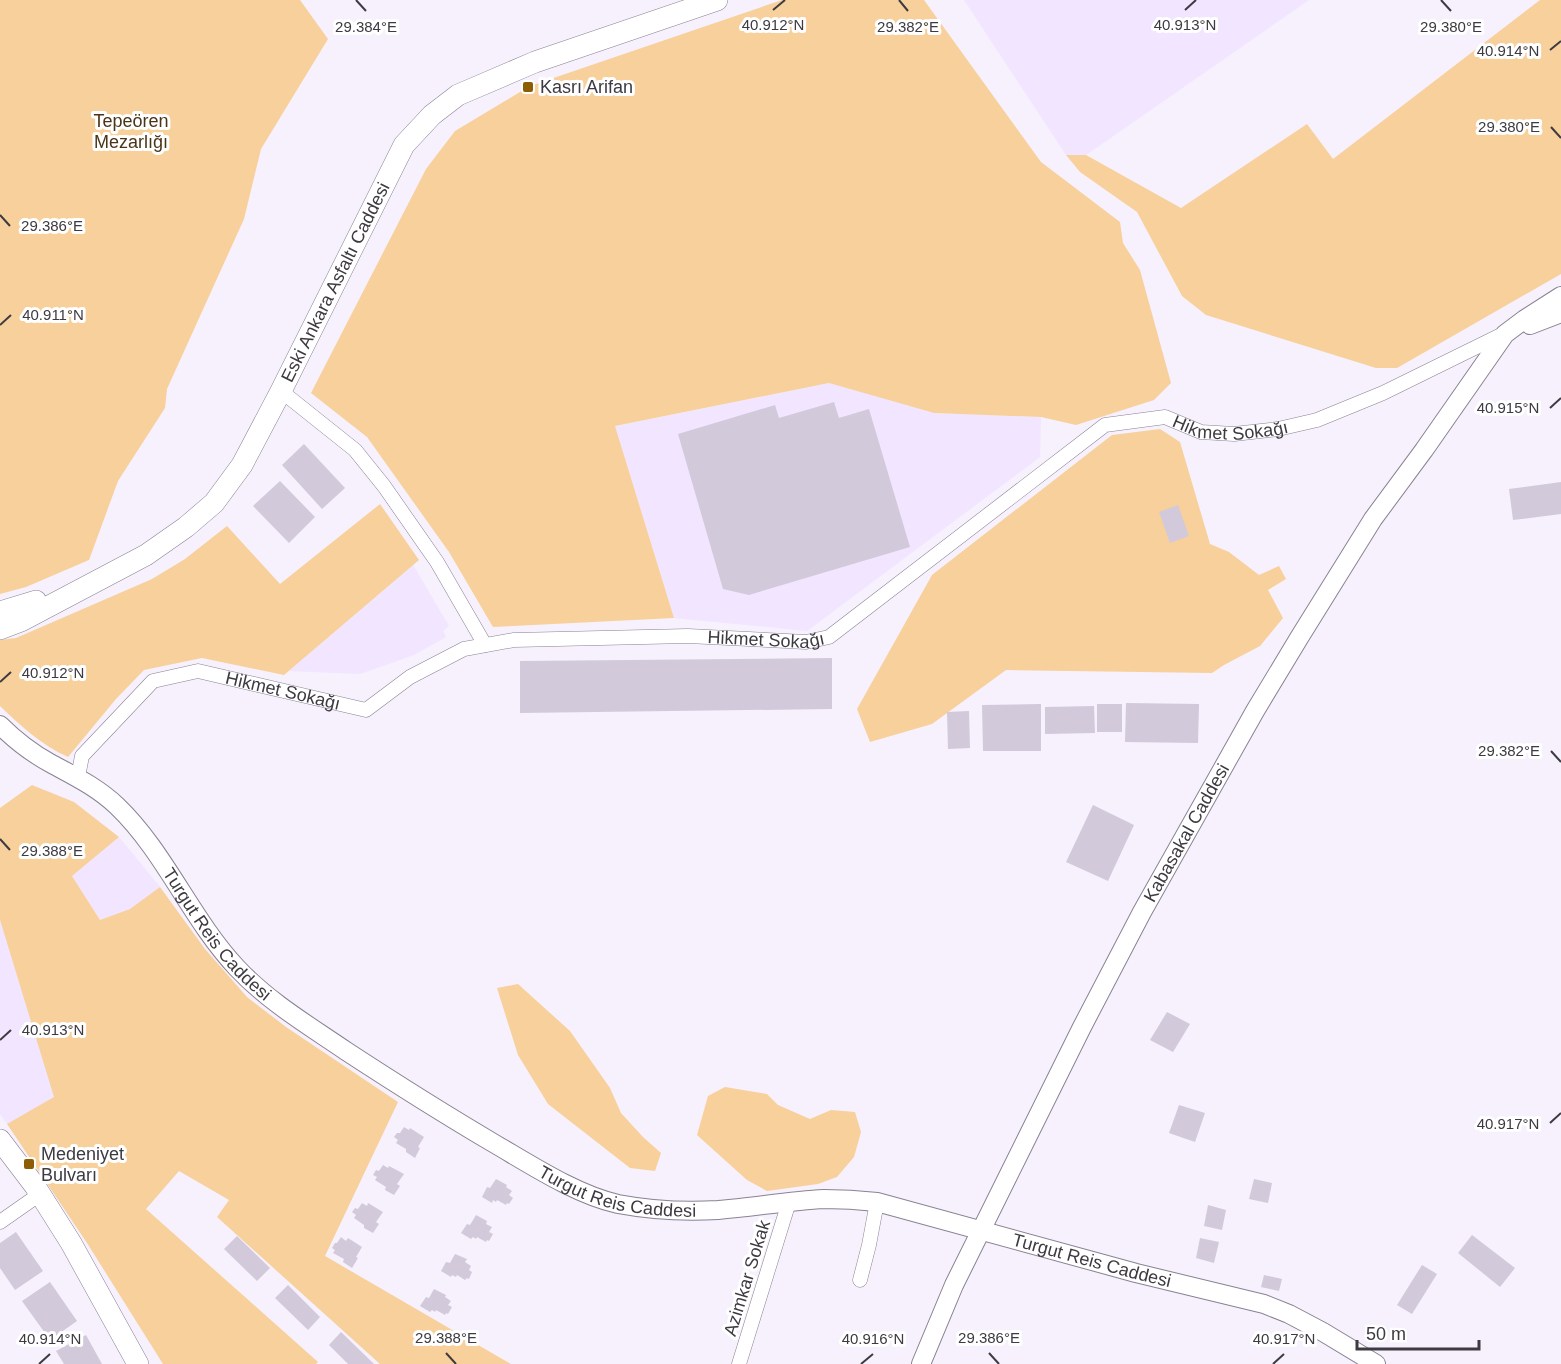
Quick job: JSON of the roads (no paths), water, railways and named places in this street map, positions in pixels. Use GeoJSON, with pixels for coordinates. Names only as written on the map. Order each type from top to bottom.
{"type":"FeatureCollection","features":[{"type":"Feature","properties":{"kind":"main road","name":"Eski Ankara Asfaltı Caddesi"},"geometry":{"type":"LineString","coordinates":[[0,629],[21,621],[146,555],[186,527],[214,503],[242,465],[404,145],[432,115],[458,95],[534,62],[717,0]]}},
{"type":"Feature","properties":{"kind":"main road"},"geometry":{"type":"LineString","coordinates":[[0,612],[102,579]]}},
{"type":"Feature","properties":{"kind":"main road"},"geometry":{"type":"LineString","coordinates":[[0,1140],[40,1194],[71,1243],[138,1364]]}},
{"type":"Feature","properties":{"kind":"street","name":"Hikmet Sokağı"},"geometry":{"type":"LineString","coordinates":[[1505,334],[1561,296]]}},
{"type":"Feature","properties":{"kind":"street","name":"Hikmet Sokağı"},"geometry":{"type":"LineString","coordinates":[[78,777],[82,756],[153,681],[198,671],[366,710],[410,677],[464,649],[514,640],[688,636],[806,642],[829,637],[1106,425],[1165,417],[1201,432],[1234,434],[1307,423],[1383,393],[1505,334],[1561,313]]}},
{"type":"Feature","properties":{"kind":"street","name":"Kabasakal Caddesi"},"geometry":{"type":"LineString","coordinates":[[921,1364],[954,1285],[1077,1038],[1137,922],[1255,711],[1373,519],[1505,334]]}},
{"type":"Feature","properties":{"kind":"street"},"geometry":{"type":"LineString","coordinates":[[281,391],[355,450],[384,486],[437,562],[485,645]]}},
{"type":"Feature","properties":{"kind":"street","name":"Turgut Reis Caddesi"},"geometry":{"type":"LineString","coordinates":[[0,724],[27,749],[97,789],[117,807],[152,849],[217,943],[235,966],[260,991],[297,1018],[455,1120],[563,1182],[616,1203],[647,1208],[716,1210],[824,1199],[877,1202],[1159,1279],[1264,1304],[1289,1314],[1376,1364]]}},
{"type":"Feature","properties":{"kind":"street"},"geometry":{"type":"LineString","coordinates":[[0,1222],[40,1194]]}},
{"type":"Feature","properties":{"kind":"street","name":"Azimkar Sokak"},"geometry":{"type":"LineString","coordinates":[[739,1364],[789,1202]]}},
{"type":"Feature","properties":{"kind":"street"},"geometry":{"type":"LineString","coordinates":[[860,1280],[877,1202]]}},
{"type":"Feature","properties":{"kind":"place","name":"Kasrı Arifan"},"geometry":{"type":"Point","coordinates":[528,87]}},
{"type":"Feature","properties":{"kind":"place","name":"Medeniyet Bulvarı"},"geometry":{"type":"Point","coordinates":[29,1164]}},
{"type":"Feature","properties":{"kind":"park label","name":"Tepeören Mezarlığı"},"geometry":{"type":"Point","coordinates":[131,131]}}]}
